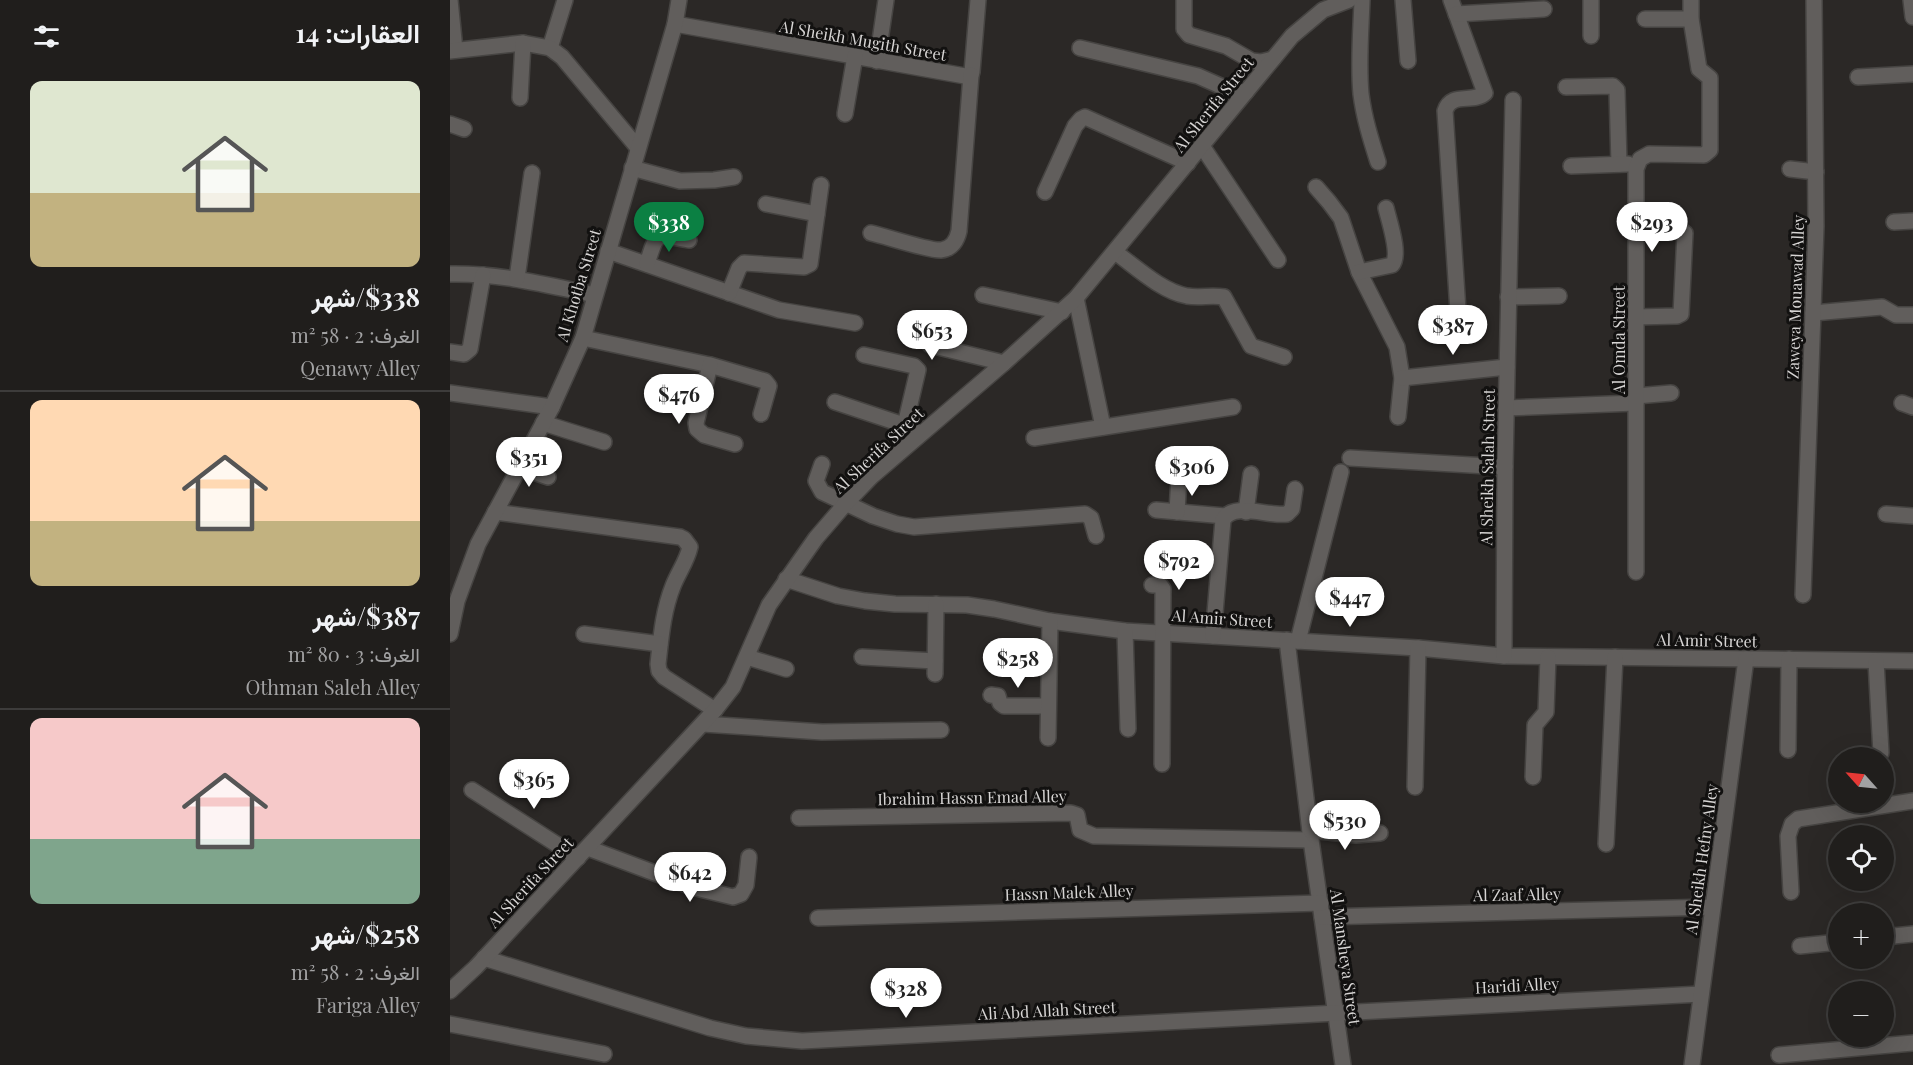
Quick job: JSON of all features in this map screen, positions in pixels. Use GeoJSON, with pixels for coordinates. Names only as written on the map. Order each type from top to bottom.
{"type":"FeatureCollection","features":[{"type":"Feature","properties":{"kind":"street"},"geometry":{"type":"LineString","coordinates":[[450,0],[453,51],[523,43],[550,48],[562,57],[638,148]]}},
{"type":"Feature","properties":{"kind":"street"},"geometry":{"type":"LineString","coordinates":[[550,48],[565,0]]}},
{"type":"Feature","properties":{"kind":"street","name":"Al Khotba Street"},"geometry":{"type":"LineString","coordinates":[[450,634],[457,602],[478,544],[552,407],[583,338],[675,24],[680,0]]}},
{"type":"Feature","properties":{"kind":"street"},"geometry":{"type":"LineString","coordinates":[[877,61],[886,0]]}},
{"type":"Feature","properties":{"kind":"street"},"geometry":{"type":"LineString","coordinates":[[871,233],[940,251],[952,246],[957,239],[978,0]]}},
{"type":"Feature","properties":{"kind":"street"},"geometry":{"type":"LineString","coordinates":[[1184,0],[1184,28],[1189,35],[1226,46],[1252,61],[1261,62],[1273,59]]}},
{"type":"Feature","properties":{"kind":"street","name":"Al Sherifa Street"},"geometry":{"type":"LineString","coordinates":[[450,991],[484,958],[715,710],[733,687],[769,605],[816,538],[847,502],[872,477],[1076,298],[1292,36],[1323,10],[1348,0]]}},
{"type":"Feature","properties":{"kind":"street"},"geometry":{"type":"LineString","coordinates":[[1362,0],[1359,64],[1361,94],[1378,162]]}},
{"type":"Feature","properties":{"kind":"street"},"geometry":{"type":"LineString","coordinates":[[1403,0],[1408,62]]}},
{"type":"Feature","properties":{"kind":"street"},"geometry":{"type":"LineString","coordinates":[[1591,0],[1591,36]]}},
{"type":"Feature","properties":{"kind":"street"},"geometry":{"type":"LineString","coordinates":[[1571,166],[1638,163],[1649,154],[1704,155],[1710,150],[1710,78],[1699,69],[1691,19],[1691,0]]}},
{"type":"Feature","properties":{"kind":"street","name":"Zaweya Mouawad Alley"},"geometry":{"type":"LineString","coordinates":[[1803,595],[1816,172],[1814,0]]}},
{"type":"Feature","properties":{"kind":"street"},"geometry":{"type":"LineString","coordinates":[[1911,0],[1913,17]]}},
{"type":"Feature","properties":{"kind":"street"},"geometry":{"type":"LineString","coordinates":[[1458,311],[1445,111],[1449,102],[1455,99],[1481,97],[1485,93],[1454,7],[1545,9]]}},
{"type":"Feature","properties":{"kind":"street"},"geometry":{"type":"LineString","coordinates":[[1645,19],[1691,19]]}},
{"type":"Feature","properties":{"kind":"street","name":"Al Sheikh Mugith Street"},"geometry":{"type":"LineString","coordinates":[[675,24],[877,61],[971,75]]}},
{"type":"Feature","properties":{"kind":"street"},"geometry":{"type":"LineString","coordinates":[[520,98],[523,43]]}},
{"type":"Feature","properties":{"kind":"street"},"geometry":{"type":"LineString","coordinates":[[1080,48],[1198,76],[1232,91],[1246,92]]}},
{"type":"Feature","properties":{"kind":"street"},"geometry":{"type":"LineString","coordinates":[[845,114],[855,56]]}},
{"type":"Feature","properties":{"kind":"street"},"geometry":{"type":"LineString","coordinates":[[1858,77],[1913,74]]}},
{"type":"Feature","properties":{"kind":"street"},"geometry":{"type":"LineString","coordinates":[[1566,87],[1613,86],[1617,90],[1619,164]]}},
{"type":"Feature","properties":{"kind":"street","name":"Al Sheikh Salah Street"},"geometry":{"type":"LineString","coordinates":[[1504,656],[1505,467],[1513,100]]}},
{"type":"Feature","properties":{"kind":"street"},"geometry":{"type":"LineString","coordinates":[[1045,192],[1075,126],[1085,117],[1188,163]]}},
{"type":"Feature","properties":{"kind":"street"},"geometry":{"type":"LineString","coordinates":[[1202,146],[1278,260]]}},
{"type":"Feature","properties":{"kind":"street","name":"Al Omda Street"},"geometry":{"type":"LineString","coordinates":[[1636,572],[1636,168],[1638,163]]}},
{"type":"Feature","properties":{"kind":"street"},"geometry":{"type":"LineString","coordinates":[[632,168],[680,181],[734,177]]}},
{"type":"Feature","properties":{"kind":"street"},"geometry":{"type":"LineString","coordinates":[[1790,169],[1816,172]]}},
{"type":"Feature","properties":{"kind":"street"},"geometry":{"type":"LineString","coordinates":[[517,279],[532,173]]}},
{"type":"Feature","properties":{"kind":"street"},"geometry":{"type":"LineString","coordinates":[[729,293],[739,268],[744,263],[807,266],[821,185]]}},
{"type":"Feature","properties":{"kind":"street"},"geometry":{"type":"LineString","coordinates":[[1316,187],[1341,218],[1359,272],[1397,347],[1402,378],[1398,417]]}},
{"type":"Feature","properties":{"kind":"street"},"geometry":{"type":"LineString","coordinates":[[766,204],[817,214]]}},
{"type":"Feature","properties":{"kind":"street"},"geometry":{"type":"LineString","coordinates":[[1359,272],[1392,265],[1395,262],[1396,254],[1386,208]]}},
{"type":"Feature","properties":{"kind":"street"},"geometry":{"type":"LineString","coordinates":[[1894,222],[1913,221]]}},
{"type":"Feature","properties":{"kind":"street"},"geometry":{"type":"LineString","coordinates":[[1636,317],[1682,314],[1685,233]]}},
{"type":"Feature","properties":{"kind":"street"},"geometry":{"type":"LineString","coordinates":[[647,264],[654,242],[658,237],[689,240]]}},
{"type":"Feature","properties":{"kind":"street"},"geometry":{"type":"LineString","coordinates":[[608,250],[779,310],[855,323]]}},
{"type":"Feature","properties":{"kind":"street"},"geometry":{"type":"LineString","coordinates":[[1115,252],[1178,294],[1224,297],[1251,346],[1284,357]]}},
{"type":"Feature","properties":{"kind":"street"},"geometry":{"type":"LineString","coordinates":[[450,274],[517,279],[596,295]]}},
{"type":"Feature","properties":{"kind":"street"},"geometry":{"type":"LineString","coordinates":[[450,352],[464,354],[470,349],[483,275]]}},
{"type":"Feature","properties":{"kind":"street"},"geometry":{"type":"LineString","coordinates":[[983,295],[1062,312]]}},
{"type":"Feature","properties":{"kind":"street"},"geometry":{"type":"LineString","coordinates":[[1508,297],[1559,296]]}},
{"type":"Feature","properties":{"kind":"street"},"geometry":{"type":"LineString","coordinates":[[1076,298],[1103,427]]}},
{"type":"Feature","properties":{"kind":"street"},"geometry":{"type":"LineString","coordinates":[[1813,313],[1882,307],[1892,314],[1913,315]]}},
{"type":"Feature","properties":{"kind":"street"},"geometry":{"type":"LineString","coordinates":[[583,338],[710,364],[767,382],[769,386],[761,414]]}},
{"type":"Feature","properties":{"kind":"street"},"geometry":{"type":"LineString","coordinates":[[930,345],[1004,363]]}},
{"type":"Feature","properties":{"kind":"street"},"geometry":{"type":"LineString","coordinates":[[864,355],[914,366],[918,370],[905,425]]}},
{"type":"Feature","properties":{"kind":"street"},"geometry":{"type":"LineString","coordinates":[[710,364],[696,423],[697,429],[704,435],[735,444]]}},
{"type":"Feature","properties":{"kind":"street"},"geometry":{"type":"LineString","coordinates":[[1402,378],[1507,367]]}},
{"type":"Feature","properties":{"kind":"street"},"geometry":{"type":"LineString","coordinates":[[450,393],[552,407]]}},
{"type":"Feature","properties":{"kind":"street"},"geometry":{"type":"LineString","coordinates":[[1506,408],[1636,399],[1671,393]]}},
{"type":"Feature","properties":{"kind":"street"},"geometry":{"type":"LineString","coordinates":[[835,402],[924,432]]}},
{"type":"Feature","properties":{"kind":"street"},"geometry":{"type":"LineString","coordinates":[[1034,438],[1233,407]]}},
{"type":"Feature","properties":{"kind":"street"},"geometry":{"type":"LineString","coordinates":[[543,423],[604,441]]}},
{"type":"Feature","properties":{"kind":"street"},"geometry":{"type":"LineString","coordinates":[[1350,458],[1505,467]]}},
{"type":"Feature","properties":{"kind":"street"},"geometry":{"type":"LineString","coordinates":[[822,464],[816,481],[822,492],[885,520],[914,527],[1085,514],[1091,518],[1096,536]]}},
{"type":"Feature","properties":{"kind":"street"},"geometry":{"type":"LineString","coordinates":[[519,467],[549,477]]}},
{"type":"Feature","properties":{"kind":"street","name":"Al Mansheya Street"},"geometry":{"type":"LineString","coordinates":[[1341,472],[1292,641],[1311,835],[1343,1065]]}},
{"type":"Feature","properties":{"kind":"street"},"geometry":{"type":"LineString","coordinates":[[1246,512],[1251,474]]}},
{"type":"Feature","properties":{"kind":"street"},"geometry":{"type":"LineString","coordinates":[[1176,512],[1179,477]]}},
{"type":"Feature","properties":{"kind":"street"},"geometry":{"type":"LineString","coordinates":[[1213,636],[1225,516],[1231,511],[1287,514],[1292,509],[1295,489]]}},
{"type":"Feature","properties":{"kind":"street"},"geometry":{"type":"LineString","coordinates":[[1156,510],[1225,516]]}},
{"type":"Feature","properties":{"kind":"street"},"geometry":{"type":"LineString","coordinates":[[495,512],[684,539],[690,548],[689,554],[665,609],[659,671],[664,677],[715,710]]}},
{"type":"Feature","properties":{"kind":"street"},"geometry":{"type":"LineString","coordinates":[[1886,514],[1913,516]]}},
{"type":"Feature","properties":{"kind":"street","name":"Al Amir Street"},"geometry":{"type":"LineString","coordinates":[[786,579],[830,594],[865,601],[895,604],[967,605],[1050,621],[1125,631],[1418,648],[1504,656],[1913,661]]}},
{"type":"Feature","properties":{"kind":"street"},"geometry":{"type":"LineString","coordinates":[[1152,585],[1160,585],[1163,590],[1162,764]]}},
{"type":"Feature","properties":{"kind":"street"},"geometry":{"type":"LineString","coordinates":[[862,657],[935,668],[936,604]]}},
{"type":"Feature","properties":{"kind":"street"},"geometry":{"type":"LineString","coordinates":[[1048,738],[1050,621]]}},
{"type":"Feature","properties":{"kind":"street"},"geometry":{"type":"LineString","coordinates":[[1125,631],[1128,729]]}},
{"type":"Feature","properties":{"kind":"street"},"geometry":{"type":"LineString","coordinates":[[584,634],[660,644]]}},
{"type":"Feature","properties":{"kind":"street"},"geometry":{"type":"LineString","coordinates":[[1415,787],[1418,648]]}},
{"type":"Feature","properties":{"kind":"street"},"geometry":{"type":"LineString","coordinates":[[747,657],[786,669]]}},
{"type":"Feature","properties":{"kind":"street"},"geometry":{"type":"LineString","coordinates":[[1533,777],[1535,725],[1546,712],[1548,657]]}},
{"type":"Feature","properties":{"kind":"street"},"geometry":{"type":"LineString","coordinates":[[1606,844],[1615,657]]}},
{"type":"Feature","properties":{"kind":"street","name":"Al Sheikh Hefny Alley"},"geometry":{"type":"LineString","coordinates":[[1692,1065],[1746,659]]}},
{"type":"Feature","properties":{"kind":"street"},"geometry":{"type":"LineString","coordinates":[[1788,750],[1789,659]]}},
{"type":"Feature","properties":{"kind":"street"},"geometry":{"type":"LineString","coordinates":[[1876,660],[1881,747]]}},
{"type":"Feature","properties":{"kind":"street"},"geometry":{"type":"LineString","coordinates":[[991,694],[998,696],[1000,703],[1004,706],[1048,706]]}},
{"type":"Feature","properties":{"kind":"street"},"geometry":{"type":"LineString","coordinates":[[703,724],[822,732],[941,730]]}},
{"type":"Feature","properties":{"kind":"street"},"geometry":{"type":"LineString","coordinates":[[472,790],[583,853],[692,887],[733,897],[741,894],[746,885],[749,857]]}},
{"type":"Feature","properties":{"kind":"street"},"geometry":{"type":"LineString","coordinates":[[1791,892],[1788,836],[1792,824],[1798,819],[1913,801]]}},
{"type":"Feature","properties":{"kind":"street","name":"Ibrahim Hassn Emad Alley"},"geometry":{"type":"LineString","coordinates":[[799,818],[1071,813],[1077,815],[1080,830],[1094,836],[1311,835]]}},
{"type":"Feature","properties":{"kind":"street"},"geometry":{"type":"LineString","coordinates":[[1311,835],[1380,833]]}},
{"type":"Feature","properties":{"kind":"street","name":"Al Zaaf Alley"},"geometry":{"type":"LineString","coordinates":[[1322,910],[1712,907]]}},
{"type":"Feature","properties":{"kind":"street","name":"Hassn Malek Alley"},"geometry":{"type":"LineString","coordinates":[[818,918],[1322,910]]}},
{"type":"Feature","properties":{"kind":"street"},"geometry":{"type":"LineString","coordinates":[[1894,936],[1913,934]]}},
{"type":"Feature","properties":{"kind":"street"},"geometry":{"type":"LineString","coordinates":[[1800,946],[1828,943]]}},
{"type":"Feature","properties":{"kind":"street","name":"Ali Abd Allah Street"},"geometry":{"type":"LineString","coordinates":[[484,958],[710,1028],[774,1039],[802,1041],[1335,1013]]}},
{"type":"Feature","properties":{"kind":"street","name":"Haridi Alley"},"geometry":{"type":"LineString","coordinates":[[1335,1013],[1701,994]]}},
{"type":"Feature","properties":{"kind":"street"},"geometry":{"type":"LineString","coordinates":[[450,1024],[604,1054]]}},
{"type":"Feature","properties":{"kind":"street"},"geometry":{"type":"LineString","coordinates":[[1779,1055],[1913,1043]]}}]}
